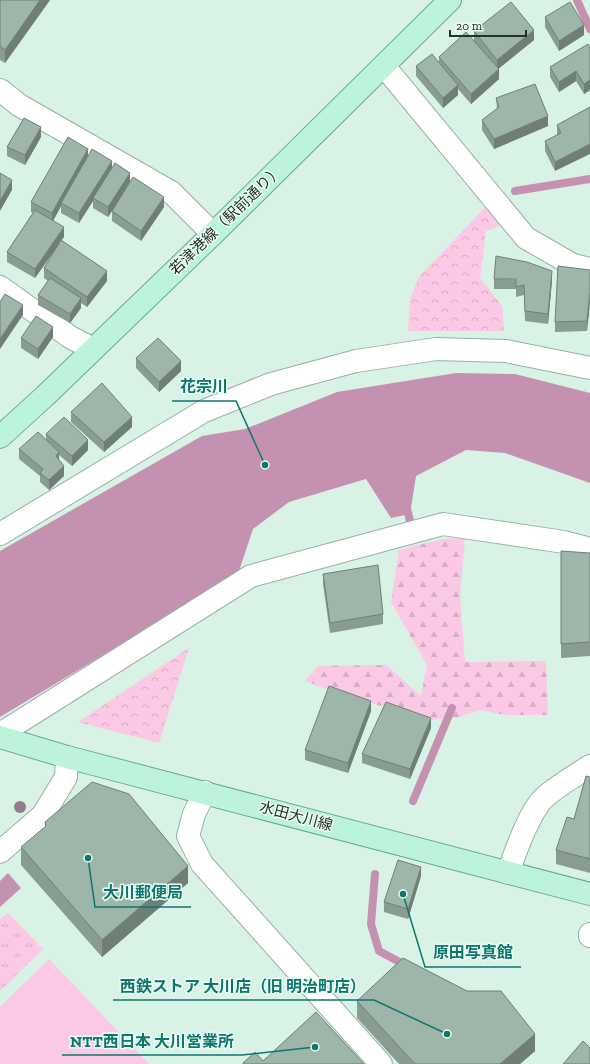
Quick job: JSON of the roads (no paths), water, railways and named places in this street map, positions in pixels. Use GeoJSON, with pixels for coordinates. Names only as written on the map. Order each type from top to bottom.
{"type":"FeatureCollection","features":[{"type":"Feature","properties":{"kind":"main road","name":"若津港線（駅前通り）"},"geometry":{"type":"LineString","coordinates":[[0,437],[45,396],[213,234],[450,0]]}},
{"type":"Feature","properties":{"kind":"main road","name":"水田大川線"},"geometry":{"type":"LineString","coordinates":[[1,736],[67,758],[205,792],[590,894]]}},
{"type":"Feature","properties":{"kind":"street"},"geometry":{"type":"LineString","coordinates":[[384,66],[526,238],[573,265],[590,269]]}},
{"type":"Feature","properties":{"kind":"street"},"geometry":{"type":"LineString","coordinates":[[0,90],[19,105],[171,192],[213,234]]}},
{"type":"Feature","properties":{"kind":"street"},"geometry":{"type":"LineString","coordinates":[[0,287],[70,337],[93,349]]}},
{"type":"Feature","properties":{"kind":"street"},"geometry":{"type":"LineString","coordinates":[[0,534],[204,412],[271,384],[356,361],[436,349],[506,351],[590,368]]}},
{"type":"Feature","properties":{"kind":"street"},"geometry":{"type":"LineString","coordinates":[[1,736],[251,576],[443,524],[564,542],[590,550]]}},
{"type":"Feature","properties":{"kind":"street"},"geometry":{"type":"LineString","coordinates":[[0,852],[43,815],[66,777],[67,758]]}},
{"type":"Feature","properties":{"kind":"street"},"geometry":{"type":"LineString","coordinates":[[509,873],[512,858],[538,804],[571,777],[590,766]]}},
{"type":"Feature","properties":{"kind":"street"},"geometry":{"type":"LineString","coordinates":[[205,792],[194,814],[188,836],[202,864],[381,1064]]}},
{"type":"Feature","properties":{"kind":"waterway"},"geometry":{"type":"LineString","coordinates":[[577,0],[590,29]]}},
{"type":"Feature","properties":{"kind":"waterway"},"geometry":{"type":"LineString","coordinates":[[515,191],[590,179]]}},
{"type":"Feature","properties":{"kind":"waterway"},"geometry":{"type":"LineString","coordinates":[[406,504],[410,521]]}},
{"type":"Feature","properties":{"kind":"waterway"},"geometry":{"type":"LineString","coordinates":[[413,801],[452,708]]}},
{"type":"Feature","properties":{"kind":"waterway"},"geometry":{"type":"LineString","coordinates":[[375,874],[371,924],[379,951],[407,966]]}},
{"type":"Feature","properties":{"kind":"place","name":"花宗川"},"geometry":{"type":"Point","coordinates":[265,465]}},
{"type":"Feature","properties":{"kind":"place","name":"大川郵便局"},"geometry":{"type":"Point","coordinates":[88,858]}},
{"type":"Feature","properties":{"kind":"place","name":"原田写真館"},"geometry":{"type":"Point","coordinates":[403,894]}},
{"type":"Feature","properties":{"kind":"place","name":"西鉄ストア 大川店（旧 明治町店）"},"geometry":{"type":"Point","coordinates":[447,1034]}},
{"type":"Feature","properties":{"kind":"place","name":"NTT西日本 大川営業所"},"geometry":{"type":"Point","coordinates":[315,1047]}}]}
